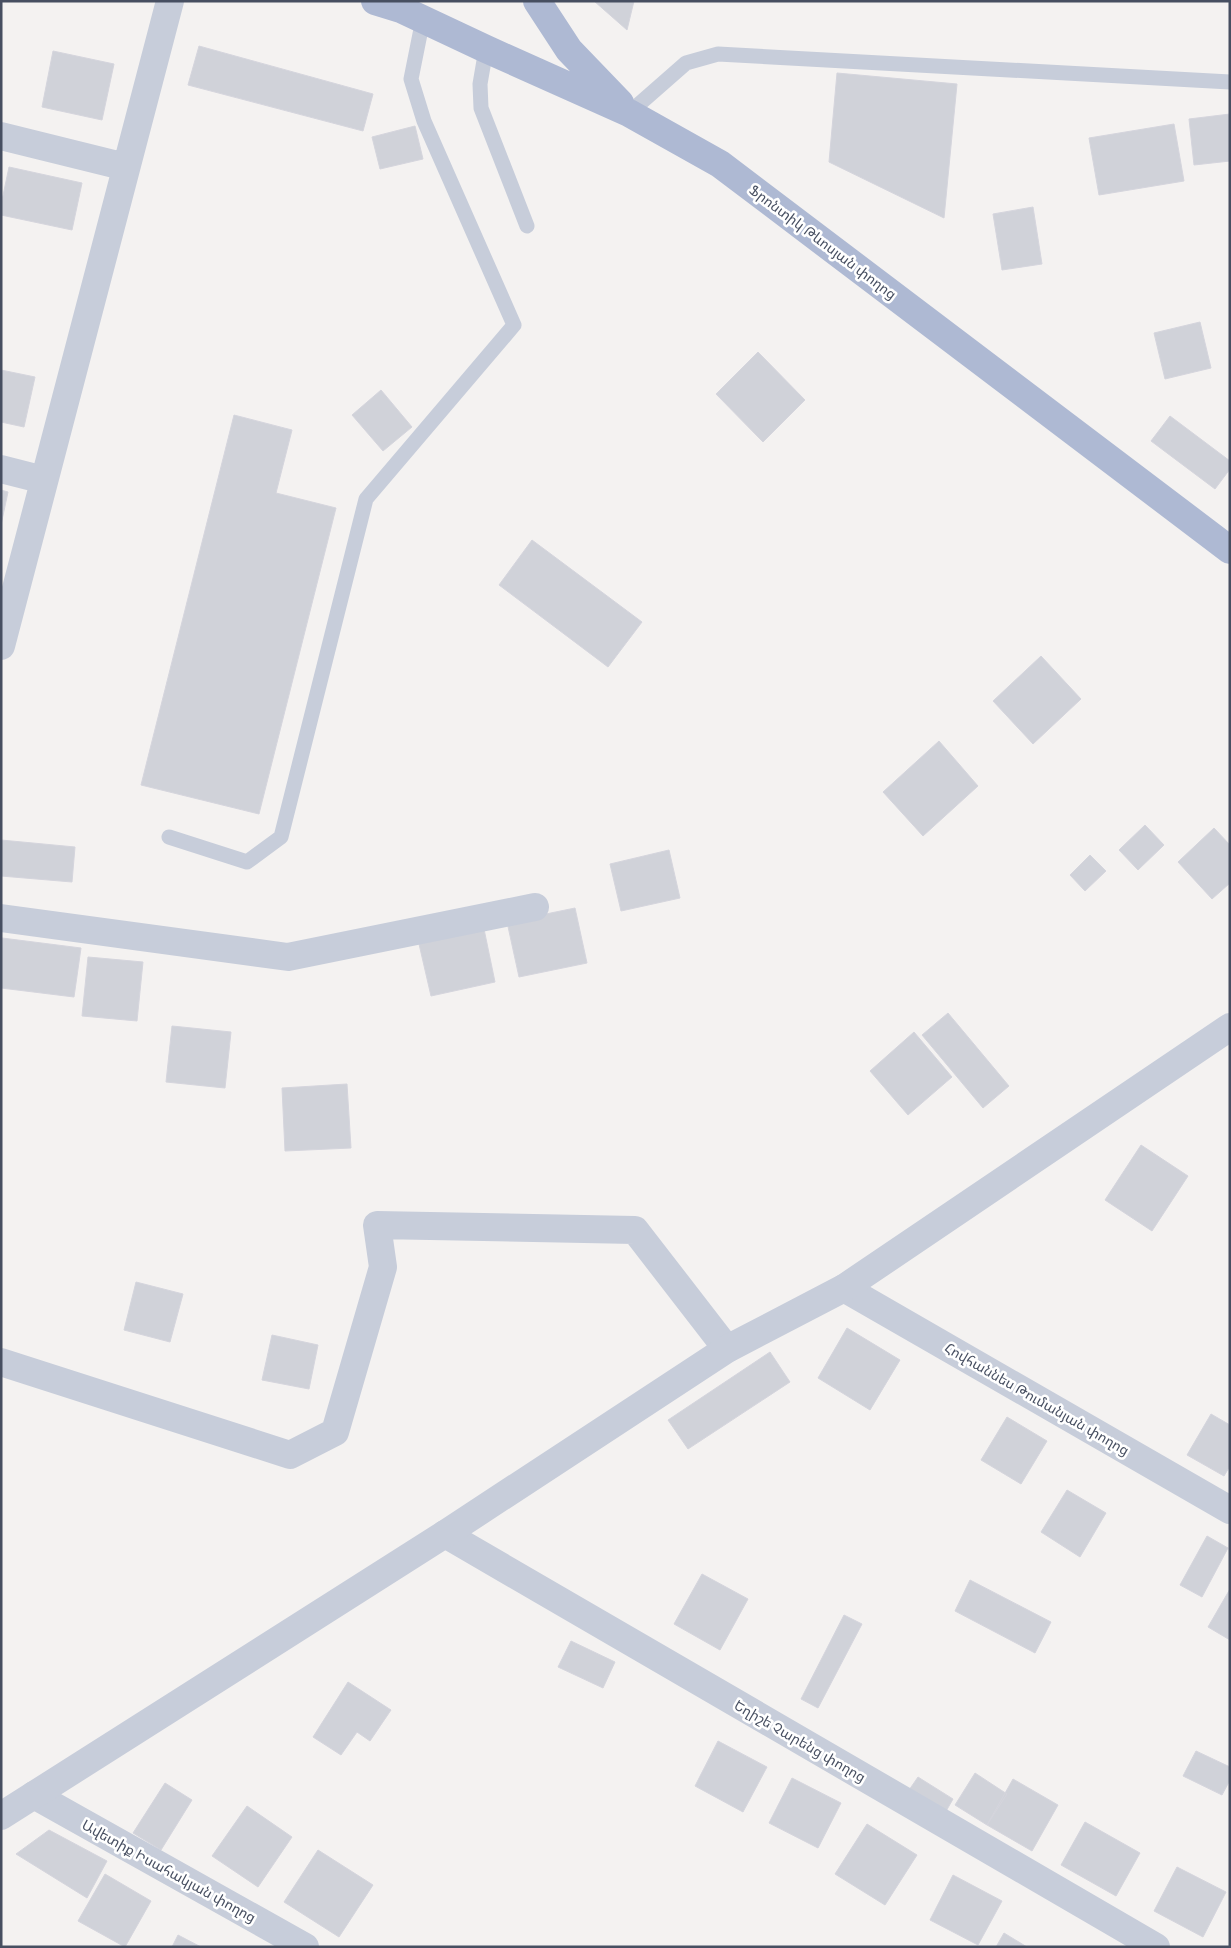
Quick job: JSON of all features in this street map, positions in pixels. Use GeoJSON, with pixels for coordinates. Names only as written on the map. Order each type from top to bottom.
{"type":"FeatureCollection","features":[{"type":"Feature","properties":{"kind":"main road","name":"Ֆրոնտիկ Թևոսյան փողոց"},"geometry":{"type":"LineString","coordinates":[[376,1],[401,9],[629,113],[720,164],[1230,550]]}},
{"type":"Feature","properties":{"kind":"main road"},"geometry":{"type":"LineString","coordinates":[[537,1],[569,50],[629,113]]}},
{"type":"Feature","properties":{"kind":"street"},"geometry":{"type":"LineString","coordinates":[[1,646],[170,1]]}},
{"type":"Feature","properties":{"kind":"street"},"geometry":{"type":"LineString","coordinates":[[1,136],[126,166]]}},
{"type":"Feature","properties":{"kind":"street"},"geometry":{"type":"LineString","coordinates":[[1,469],[44,480]]}},
{"type":"Feature","properties":{"kind":"street"},"geometry":{"type":"LineString","coordinates":[[1,918],[288,956],[534,907]]}},
{"type":"Feature","properties":{"kind":"street"},"geometry":{"type":"LineString","coordinates":[[1,1816],[445,1534],[727,1349],[844,1288],[1230,1027]]}},
{"type":"Feature","properties":{"kind":"street"},"geometry":{"type":"LineString","coordinates":[[1,1362],[290,1455],[335,1432],[383,1267],[377,1225],[635,1230],[727,1349]]}},
{"type":"Feature","properties":{"kind":"street","name":"Հովհաննես Թումանյան փողոց"},"geometry":{"type":"LineString","coordinates":[[844,1288],[1230,1510]]}},
{"type":"Feature","properties":{"kind":"street","name":"Եղիշե Չարենց փողոց"},"geometry":{"type":"LineString","coordinates":[[445,1534],[1156,1947]]}},
{"type":"Feature","properties":{"kind":"street","name":"Ավետիք Իսահակյան փողոց"},"geometry":{"type":"LineString","coordinates":[[34,1794],[304,1947]]}},
{"type":"Feature","properties":{"kind":"lane"},"geometry":{"type":"LineString","coordinates":[[169,837],[247,862],[281,837],[366,499],[514,325],[424,121],[411,79],[422,19]]}},
{"type":"Feature","properties":{"kind":"lane"},"geometry":{"type":"LineString","coordinates":[[486,49],[480,84],[482,108],[527,226]]}},
{"type":"Feature","properties":{"kind":"lane"},"geometry":{"type":"LineString","coordinates":[[629,113],[686,63],[718,54],[1230,82]]}},
{"type":"Feature","properties":{"kind":"building"},"geometry":{"type":"Polygon","coordinates":[[[594,1],[634,1],[627,30],[594,1]]]}},
{"type":"Feature","properties":{"kind":"building"},"geometry":{"type":"Polygon","coordinates":[[[199,46],[373,94],[363,131],[188,85],[199,46]]]}},
{"type":"Feature","properties":{"kind":"building"},"geometry":{"type":"Polygon","coordinates":[[[53,51],[114,64],[102,120],[42,107],[53,51]]]}},
{"type":"Feature","properties":{"kind":"building"},"geometry":{"type":"Polygon","coordinates":[[[837,73],[957,84],[944,218],[829,162],[837,73]]]}},
{"type":"Feature","properties":{"kind":"building"},"geometry":{"type":"Polygon","coordinates":[[[1230,114],[1230,161],[1194,165],[1189,119],[1230,114]]]}},
{"type":"Feature","properties":{"kind":"building"},"geometry":{"type":"Polygon","coordinates":[[[1174,124],[1184,181],[1099,195],[1089,138],[1174,124]]]}},
{"type":"Feature","properties":{"kind":"building"},"geometry":{"type":"Polygon","coordinates":[[[415,126],[423,159],[380,169],[372,137],[415,126]]]}},
{"type":"Feature","properties":{"kind":"building"},"geometry":{"type":"Polygon","coordinates":[[[9,167],[82,183],[72,230],[1,215],[1,205],[9,167]]]}},
{"type":"Feature","properties":{"kind":"building"},"geometry":{"type":"Polygon","coordinates":[[[1033,207],[1042,264],[1002,270],[993,214],[1033,207]]]}},
{"type":"Feature","properties":{"kind":"building"},"geometry":{"type":"Polygon","coordinates":[[[1200,322],[1211,368],[1165,379],[1154,333],[1200,322]]]}},
{"type":"Feature","properties":{"kind":"building"},"geometry":{"type":"Polygon","coordinates":[[[758,352],[805,400],[763,442],[716,394],[758,352]]]}},
{"type":"Feature","properties":{"kind":"building"},"geometry":{"type":"Polygon","coordinates":[[[1,370],[35,377],[24,427],[1,422],[1,370]]]}},
{"type":"Feature","properties":{"kind":"building"},"geometry":{"type":"Polygon","coordinates":[[[381,390],[412,427],[383,451],[352,415],[381,390]]]}},
{"type":"Feature","properties":{"kind":"building"},"geometry":{"type":"Polygon","coordinates":[[[234,415],[292,430],[276,493],[336,508],[259,814],[141,785],[234,415]]]}},
{"type":"Feature","properties":{"kind":"building"},"geometry":{"type":"Polygon","coordinates":[[[1170,416],[1230,461],[1230,469],[1215,489],[1151,441],[1170,416]]]}},
{"type":"Feature","properties":{"kind":"building"},"geometry":{"type":"Polygon","coordinates":[[[1,490],[8,492],[1,525],[1,490]]]}},
{"type":"Feature","properties":{"kind":"building"},"geometry":{"type":"Polygon","coordinates":[[[532,540],[642,622],[608,667],[499,585],[532,540]]]}},
{"type":"Feature","properties":{"kind":"building"},"geometry":{"type":"Polygon","coordinates":[[[1041,656],[1081,699],[1033,744],[993,701],[1041,656]]]}},
{"type":"Feature","properties":{"kind":"building"},"geometry":{"type":"Polygon","coordinates":[[[939,741],[978,786],[923,836],[883,792],[939,741]]]}},
{"type":"Feature","properties":{"kind":"building"},"geometry":{"type":"Polygon","coordinates":[[[1145,825],[1164,845],[1138,870],[1119,850],[1145,825]]]}},
{"type":"Feature","properties":{"kind":"building"},"geometry":{"type":"Polygon","coordinates":[[[1214,828],[1230,845],[1230,883],[1212,899],[1178,862],[1214,828]]]}},
{"type":"Feature","properties":{"kind":"building"},"geometry":{"type":"Polygon","coordinates":[[[1,840],[75,847],[72,882],[1,876],[1,840]]]}},
{"type":"Feature","properties":{"kind":"building"},"geometry":{"type":"Polygon","coordinates":[[[669,850],[680,898],[621,911],[610,864],[669,850]]]}},
{"type":"Feature","properties":{"kind":"building"},"geometry":{"type":"Polygon","coordinates":[[[1090,855],[1106,871],[1085,891],[1070,875],[1090,855]]]}},
{"type":"Feature","properties":{"kind":"building"},"geometry":{"type":"Polygon","coordinates":[[[575,908],[587,963],[519,977],[507,922],[575,908]]]}},
{"type":"Feature","properties":{"kind":"building"},"geometry":{"type":"Polygon","coordinates":[[[484,929],[495,982],[431,996],[419,944],[484,929]]]}},
{"type":"Feature","properties":{"kind":"building"},"geometry":{"type":"Polygon","coordinates":[[[2,938],[81,948],[74,997],[1,988],[2,938]]]}},
{"type":"Feature","properties":{"kind":"building"},"geometry":{"type":"Polygon","coordinates":[[[88,957],[143,962],[137,1021],[82,1016],[88,957]]]}},
{"type":"Feature","properties":{"kind":"building"},"geometry":{"type":"Polygon","coordinates":[[[948,1013],[1009,1086],[983,1108],[922,1035],[948,1013]]]}},
{"type":"Feature","properties":{"kind":"building"},"geometry":{"type":"Polygon","coordinates":[[[172,1026],[231,1032],[225,1088],[166,1082],[172,1026]]]}},
{"type":"Feature","properties":{"kind":"building"},"geometry":{"type":"Polygon","coordinates":[[[914,1032],[952,1077],[908,1115],[870,1071],[914,1032]]]}},
{"type":"Feature","properties":{"kind":"building"},"geometry":{"type":"Polygon","coordinates":[[[347,1084],[351,1148],[285,1151],[282,1088],[347,1084]]]}},
{"type":"Feature","properties":{"kind":"building"},"geometry":{"type":"Polygon","coordinates":[[[1141,1145],[1188,1176],[1152,1231],[1105,1200],[1141,1145]]]}},
{"type":"Feature","properties":{"kind":"building"},"geometry":{"type":"Polygon","coordinates":[[[136,1282],[183,1294],[170,1342],[124,1330],[136,1282]]]}},
{"type":"Feature","properties":{"kind":"building"},"geometry":{"type":"Polygon","coordinates":[[[847,1328],[900,1360],[870,1410],[818,1378],[847,1328]]]}},
{"type":"Feature","properties":{"kind":"building"},"geometry":{"type":"Polygon","coordinates":[[[272,1335],[318,1345],[309,1389],[262,1380],[272,1335]]]}},
{"type":"Feature","properties":{"kind":"building"},"geometry":{"type":"Polygon","coordinates":[[[770,1352],[790,1382],[688,1449],[668,1420],[770,1352]]]}},
{"type":"Feature","properties":{"kind":"building"},"geometry":{"type":"Polygon","coordinates":[[[1211,1414],[1230,1425],[1230,1466],[1224,1476],[1187,1455],[1211,1414]]]}},
{"type":"Feature","properties":{"kind":"building"},"geometry":{"type":"Polygon","coordinates":[[[1007,1417],[1047,1441],[1021,1484],[981,1460],[1007,1417]]]}},
{"type":"Feature","properties":{"kind":"building"},"geometry":{"type":"Polygon","coordinates":[[[1067,1490],[1106,1513],[1080,1557],[1041,1532],[1067,1490]]]}},
{"type":"Feature","properties":{"kind":"building"},"geometry":{"type":"Polygon","coordinates":[[[1207,1536],[1228,1548],[1202,1597],[1180,1585],[1207,1536]]]}},
{"type":"Feature","properties":{"kind":"building"},"geometry":{"type":"Polygon","coordinates":[[[702,1574],[748,1599],[720,1650],[674,1624],[702,1574]]]}},
{"type":"Feature","properties":{"kind":"building"},"geometry":{"type":"Polygon","coordinates":[[[970,1580],[1051,1622],[1035,1653],[955,1611],[970,1580]]]}},
{"type":"Feature","properties":{"kind":"building"},"geometry":{"type":"Polygon","coordinates":[[[1230,1589],[1230,1640],[1208,1627],[1230,1589]]]}},
{"type":"Feature","properties":{"kind":"building"},"geometry":{"type":"Polygon","coordinates":[[[844,1615],[862,1624],[818,1708],[801,1699],[844,1615]]]}},
{"type":"Feature","properties":{"kind":"building"},"geometry":{"type":"Polygon","coordinates":[[[571,1641],[615,1662],[603,1688],[558,1667],[571,1641]]]}},
{"type":"Feature","properties":{"kind":"building"},"geometry":{"type":"Polygon","coordinates":[[[348,1682],[391,1710],[370,1741],[357,1732],[341,1755],[313,1737],[348,1682]]]}},
{"type":"Feature","properties":{"kind":"building"},"geometry":{"type":"Polygon","coordinates":[[[718,1741],[767,1767],[743,1812],[695,1786],[718,1741]]]}},
{"type":"Feature","properties":{"kind":"building"},"geometry":{"type":"Polygon","coordinates":[[[1196,1751],[1230,1767],[1230,1780],[1222,1795],[1183,1776],[1196,1751]]]}},
{"type":"Feature","properties":{"kind":"building"},"geometry":{"type":"Polygon","coordinates":[[[975,1773],[1007,1794],[987,1825],[955,1805],[975,1773]]]}},
{"type":"Feature","properties":{"kind":"building"},"geometry":{"type":"Polygon","coordinates":[[[918,1777],[953,1799],[945,1813],[909,1790],[918,1777]]]}},
{"type":"Feature","properties":{"kind":"building"},"geometry":{"type":"Polygon","coordinates":[[[792,1778],[841,1803],[818,1848],[769,1823],[792,1778]]]}},
{"type":"Feature","properties":{"kind":"building"},"geometry":{"type":"Polygon","coordinates":[[[1013,1779],[1058,1805],[1032,1851],[987,1825],[1013,1779]]]}},
{"type":"Feature","properties":{"kind":"building"},"geometry":{"type":"Polygon","coordinates":[[[165,1783],[192,1800],[161,1850],[133,1833],[165,1783]]]}},
{"type":"Feature","properties":{"kind":"building"},"geometry":{"type":"Polygon","coordinates":[[[247,1806],[292,1837],[258,1887],[212,1856],[247,1806]]]}},
{"type":"Feature","properties":{"kind":"building"},"geometry":{"type":"Polygon","coordinates":[[[1085,1822],[1140,1853],[1116,1896],[1061,1865],[1085,1822]]]}},
{"type":"Feature","properties":{"kind":"building"},"geometry":{"type":"Polygon","coordinates":[[[867,1824],[917,1855],[885,1905],[835,1874],[867,1824]]]}},
{"type":"Feature","properties":{"kind":"building"},"geometry":{"type":"Polygon","coordinates":[[[49,1830],[107,1861],[87,1898],[16,1854],[49,1830]]]}},
{"type":"Feature","properties":{"kind":"building"},"geometry":{"type":"Polygon","coordinates":[[[318,1850],[373,1885],[339,1937],[284,1902],[318,1850]]]}},
{"type":"Feature","properties":{"kind":"building"},"geometry":{"type":"Polygon","coordinates":[[[1177,1867],[1226,1892],[1203,1937],[1154,1911],[1177,1867]]]}},
{"type":"Feature","properties":{"kind":"building"},"geometry":{"type":"Polygon","coordinates":[[[105,1874],[151,1901],[125,1947],[78,1921],[105,1874]]]}},
{"type":"Feature","properties":{"kind":"building"},"geometry":{"type":"Polygon","coordinates":[[[953,1875],[1002,1901],[978,1945],[930,1920],[953,1875]]]}},
{"type":"Feature","properties":{"kind":"building"},"geometry":{"type":"Polygon","coordinates":[[[1004,1933],[1027,1947],[996,1947],[1004,1933]]]}},
{"type":"Feature","properties":{"kind":"building"},"geometry":{"type":"Polygon","coordinates":[[[178,1935],[201,1947],[172,1947],[178,1935]]]}}]}
